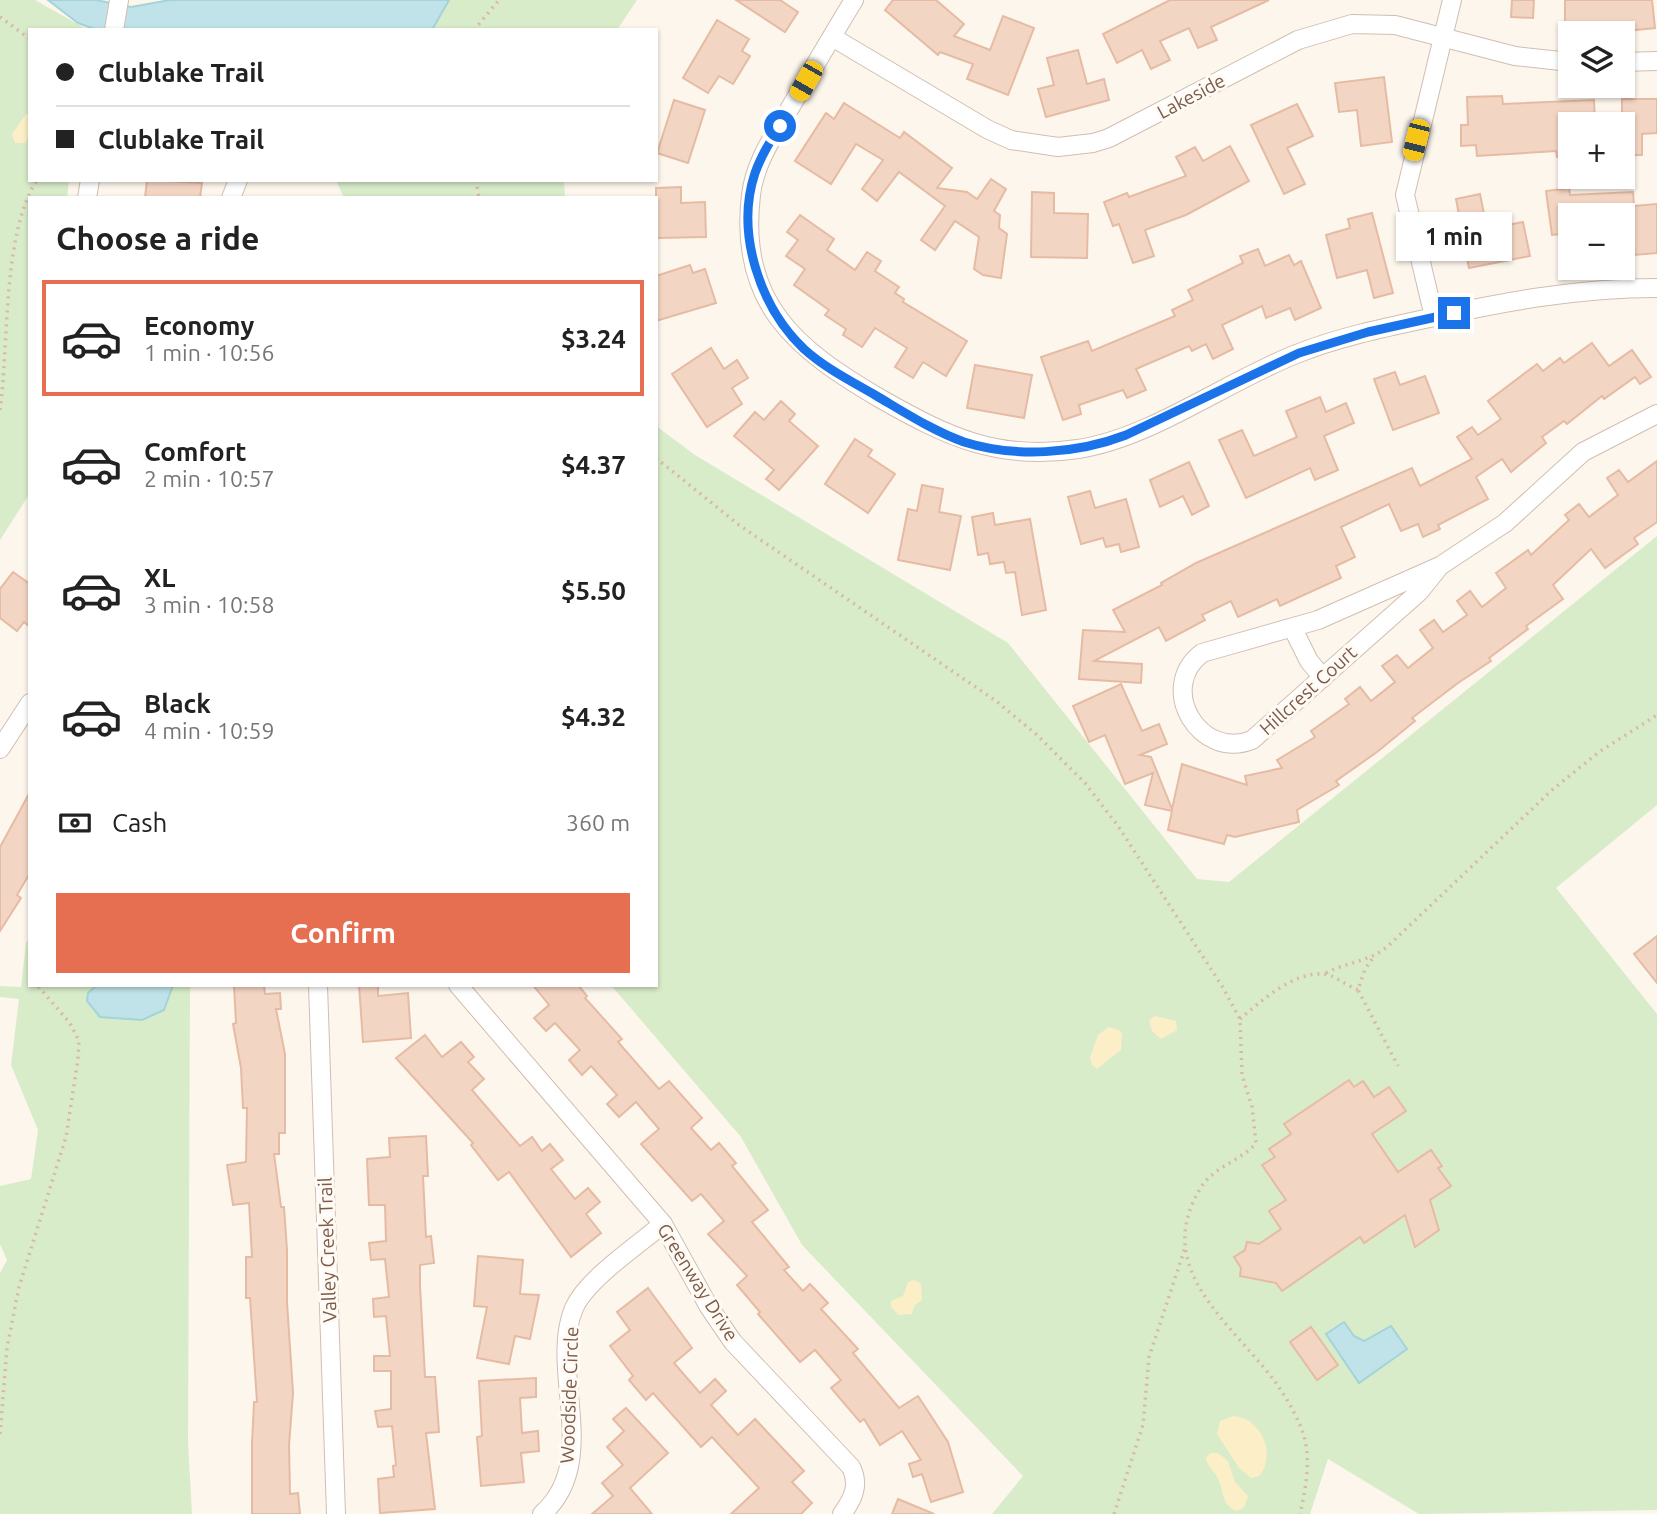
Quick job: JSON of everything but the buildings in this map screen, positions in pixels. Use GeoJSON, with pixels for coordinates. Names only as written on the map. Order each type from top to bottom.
{"type":"FeatureCollection","features":[{"type":"Feature","properties":{"kind":"street"},"geometry":{"type":"LineString","coordinates":[[114,28],[119,0]]}},
{"type":"Feature","properties":{"kind":"street"},"geometry":{"type":"LineString","coordinates":[[854,0],[769,144],[755,175],[750,218],[758,277],[782,324],[814,357],[948,435],[980,446],[1021,451],[1059,451],[1096,445],[1126,435],[1299,353],[1344,338],[1556,293],[1657,288]]}},
{"type":"Feature","properties":{"kind":"street"},"geometry":{"type":"LineString","coordinates":[[1434,317],[1405,195],[1452,0]]}},
{"type":"Feature","properties":{"kind":"street","name":"Lakeside"},"geometry":{"type":"LineString","coordinates":[[832,37],[986,129],[1025,145],[1058,147],[1093,143],[1128,130],[1324,30],[1352,23],[1380,23],[1515,57],[1558,61]]}},
{"type":"Feature","properties":{"kind":"street"},"geometry":{"type":"LineString","coordinates":[[1635,62],[1657,61]]}},
{"type":"Feature","properties":{"kind":"street","name":"Hillcrest Court"},"geometry":{"type":"LineString","coordinates":[[1440,566],[1419,592],[1260,735],[1236,746],[1212,739],[1187,710],[1182,687],[1186,671],[1195,658],[1212,649],[1293,629],[1440,566],[1505,523],[1583,452],[1657,414]]}},
{"type":"Feature","properties":{"kind":"street"},"geometry":{"type":"LineString","coordinates":[[1293,629],[1308,661],[1323,678]]}},
{"type":"Feature","properties":{"kind":"street"},"geometry":{"type":"LineString","coordinates":[[0,749],[28,706]]}},
{"type":"Feature","properties":{"kind":"street","name":"Valley Creek Trail"},"geometry":{"type":"LineString","coordinates":[[318,987],[336,1514]]}},
{"type":"Feature","properties":{"kind":"street","name":"Greenway Drive"},"geometry":{"type":"LineString","coordinates":[[460,987],[663,1224],[723,1330],[850,1467],[856,1481],[853,1496],[842,1514]]}},
{"type":"Feature","properties":{"kind":"street","name":"Woodside Circle"},"geometry":{"type":"LineString","coordinates":[[542,1514],[558,1495],[568,1471],[572,1434],[568,1340],[573,1310],[590,1287],[663,1224]]}},
{"type":"Feature","properties":{"kind":"path"},"geometry":{"type":"LineString","coordinates":[[476,28],[499,0]]}},
{"type":"Feature","properties":{"kind":"path"},"geometry":{"type":"LineString","coordinates":[[0,17],[28,38]]}},
{"type":"Feature","properties":{"kind":"path"},"geometry":{"type":"LineString","coordinates":[[0,410],[15,255],[28,196]]}},
{"type":"Feature","properties":{"kind":"path"},"geometry":{"type":"LineString","coordinates":[[658,460],[739,525],[936,657],[1037,735],[1105,807],[1222,986],[1240,1019],[1242,1075],[1252,1107],[1256,1143],[1247,1154],[1227,1164],[1203,1184],[1189,1214],[1186,1264],[1192,1279],[1218,1317],[1283,1392],[1303,1432],[1308,1463],[1300,1514]]}},
{"type":"Feature","properties":{"kind":"path"},"geometry":{"type":"LineString","coordinates":[[1358,989],[1365,969],[1373,958],[1412,925],[1552,790],[1599,752],[1657,715]]}},
{"type":"Feature","properties":{"kind":"path"},"geometry":{"type":"LineString","coordinates":[[1240,1019],[1263,999],[1293,983],[1339,966],[1373,958]]}},
{"type":"Feature","properties":{"kind":"path"},"geometry":{"type":"LineString","coordinates":[[1326,973],[1358,989],[1398,1066]]}},
{"type":"Feature","properties":{"kind":"path"},"geometry":{"type":"LineString","coordinates":[[0,1434],[7,1348],[19,1287],[66,1137],[78,1059],[79,1041],[70,1023],[39,987]]}},
{"type":"Feature","properties":{"kind":"path"},"geometry":{"type":"LineString","coordinates":[[1114,1514],[1143,1425],[1149,1357],[1186,1242]]}},
{"type":"Feature","properties":{"kind":"green space"},"geometry":{"type":"Polygon","coordinates":[[[0,0],[35,0],[84,28],[28,28],[28,182],[69,182],[67,196],[28,196],[28,496],[0,540],[0,0]]]}},
{"type":"Feature","properties":{"kind":"green space"},"geometry":{"type":"Polygon","coordinates":[[[325,0],[637,0],[618,28],[321,28],[325,0]]]}},
{"type":"Feature","properties":{"kind":"green space"},"geometry":{"type":"Polygon","coordinates":[[[337,182],[564,182],[565,196],[343,196],[337,182]]]}},
{"type":"Feature","properties":{"kind":"green space"},"geometry":{"type":"Polygon","coordinates":[[[658,427],[695,455],[1008,643],[1197,879],[1229,882],[1657,536],[1657,805],[1556,888],[1657,1014],[1657,1510],[1419,1514],[1328,1459],[1310,1514],[992,1514],[1023,1476],[802,1245],[741,1137],[613,987],[658,987],[658,427]]]}},
{"type":"Feature","properties":{"kind":"green space"},"geometry":{"type":"Polygon","coordinates":[[[28,940],[28,987],[190,987],[188,1442],[192,1514],[0,1514],[0,1273],[7,1260],[0,1244],[0,1186],[31,1179],[38,1130],[11,1065],[19,999],[0,997],[0,986],[21,987],[28,940]]]}},
{"type":"Feature","properties":{"kind":"sand"},"geometry":{"type":"Polygon","coordinates":[[[28,114],[28,138],[25,143],[15,143],[12,134],[28,114]]]}},
{"type":"Feature","properties":{"kind":"sand"},"geometry":{"type":"Polygon","coordinates":[[[1154,1016],[1176,1021],[1177,1030],[1161,1039],[1152,1031],[1149,1021],[1154,1016]]]}},
{"type":"Feature","properties":{"kind":"sand"},"geometry":{"type":"Polygon","coordinates":[[[1109,1027],[1122,1034],[1121,1050],[1097,1069],[1090,1058],[1098,1035],[1109,1027]]]}},
{"type":"Feature","properties":{"kind":"sand"},"geometry":{"type":"Polygon","coordinates":[[[914,1280],[921,1284],[922,1300],[914,1306],[912,1314],[899,1315],[891,1307],[891,1301],[903,1296],[908,1282],[914,1280]]]}},
{"type":"Feature","properties":{"kind":"sand"},"geometry":{"type":"Polygon","coordinates":[[[1234,1416],[1252,1423],[1263,1439],[1266,1458],[1259,1476],[1251,1478],[1239,1468],[1217,1434],[1220,1421],[1234,1416]]]}},
{"type":"Feature","properties":{"kind":"sand"},"geometry":{"type":"Polygon","coordinates":[[[1210,1453],[1218,1453],[1228,1461],[1235,1482],[1248,1496],[1244,1508],[1236,1511],[1227,1504],[1206,1458],[1210,1453]]]}},
{"type":"Feature","properties":{"kind":"water"},"geometry":{"type":"Polygon","coordinates":[[[48,0],[96,0],[131,7],[170,0],[449,0],[433,28],[92,28],[78,23],[48,0]]]}},
{"type":"Feature","properties":{"kind":"water"},"geometry":{"type":"Polygon","coordinates":[[[95,987],[172,987],[164,1010],[142,1020],[100,1017],[87,1001],[88,993],[95,987]]]}},
{"type":"Feature","properties":{"kind":"water"},"geometry":{"type":"Polygon","coordinates":[[[1344,1322],[1354,1336],[1364,1341],[1391,1326],[1407,1349],[1359,1383],[1326,1334],[1344,1322]]]}},
{"type":"Feature","properties":{"kind":"route"},"geometry":{"type":"LineString","coordinates":[[780,126],[755,175],[749,209],[754,261],[773,310],[803,348],[827,368],[931,427],[964,442],[1021,451],[1059,451],[1112,441],[1299,353],[1344,338],[1454,313]]}}]}
